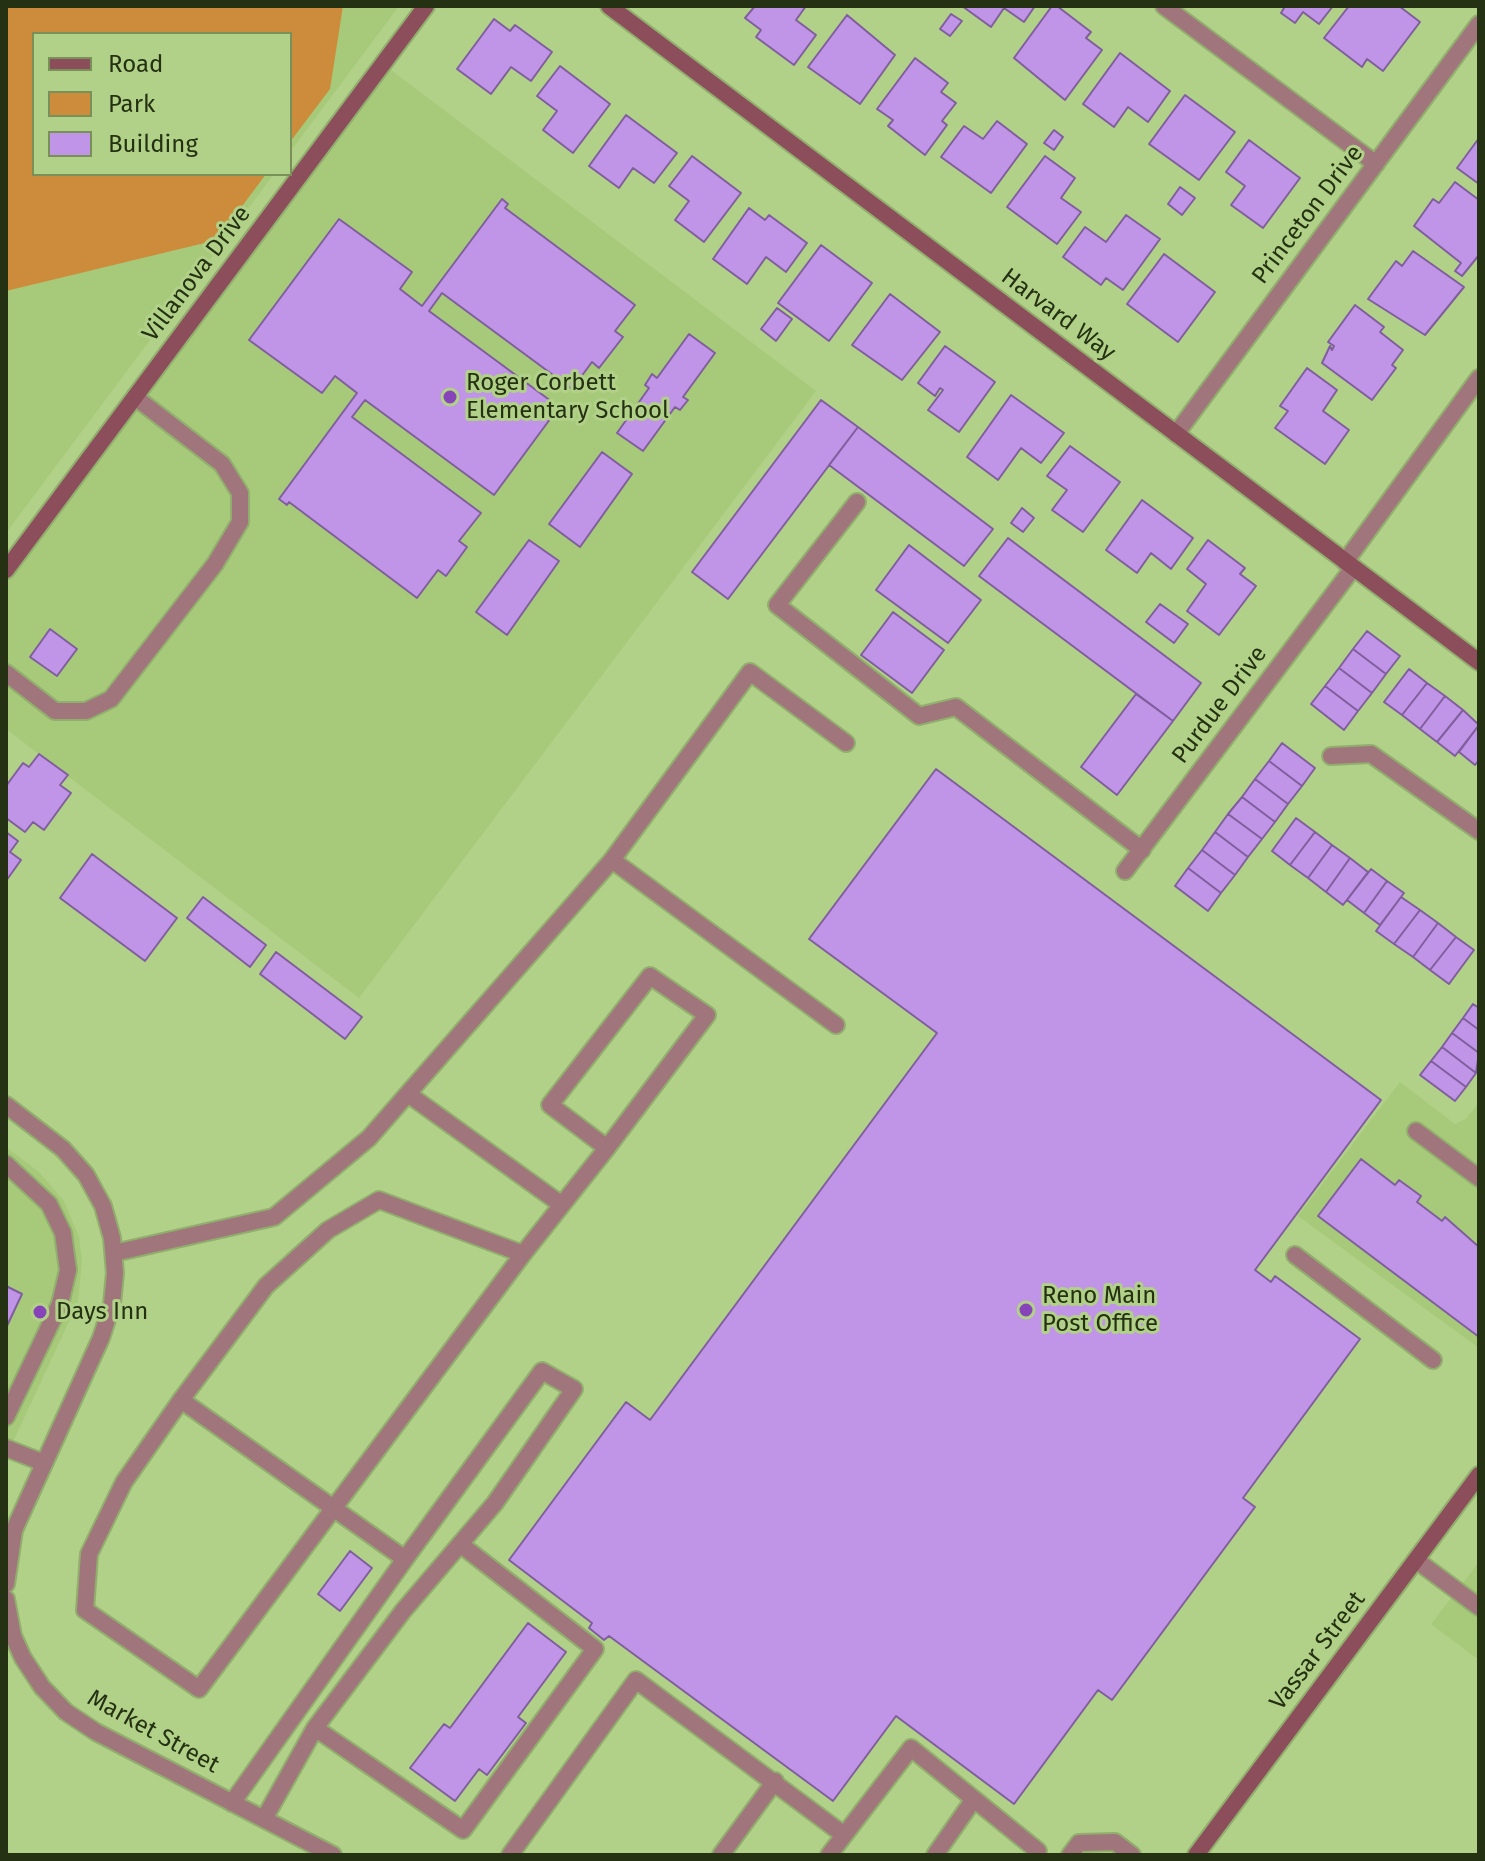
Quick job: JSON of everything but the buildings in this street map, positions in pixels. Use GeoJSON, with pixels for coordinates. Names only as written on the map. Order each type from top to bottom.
{"type":"FeatureCollection","features":[{"type":"Feature","properties":{"kind":"street","name":"Villanova Drive"},"geometry":{"type":"LineString","coordinates":[[6,570],[426,6]]}},
{"type":"Feature","properties":{"kind":"street","name":"Harvard Way"},"geometry":{"type":"LineString","coordinates":[[609,6],[1479,662]]}},
{"type":"Feature","properties":{"kind":"street"},"geometry":{"type":"LineString","coordinates":[[1164,6],[1376,164]]}},
{"type":"Feature","properties":{"kind":"street","name":"Princeton Drive"},"geometry":{"type":"LineString","coordinates":[[1176,434],[1479,24]]}},
{"type":"Feature","properties":{"kind":"street","name":"Purdue Drive"},"geometry":{"type":"LineString","coordinates":[[1125,871],[1349,565],[1479,378]]}},
{"type":"Feature","properties":{"kind":"street"},"geometry":{"type":"LineString","coordinates":[[6,673],[55,711],[86,711],[111,699],[215,564],[240,522],[240,493],[222,464],[135,397]]}},
{"type":"Feature","properties":{"kind":"street"},"geometry":{"type":"LineString","coordinates":[[857,502],[777,605],[919,716],[956,707],[1142,850]]}},
{"type":"Feature","properties":{"kind":"street"},"geometry":{"type":"LineString","coordinates":[[114,1253],[274,1217],[369,1138],[612,860],[750,672],[846,743]]}},
{"type":"Feature","properties":{"kind":"street"},"geometry":{"type":"LineString","coordinates":[[1331,756],[1371,754],[1479,831]]}},
{"type":"Feature","properties":{"kind":"street"},"geometry":{"type":"LineString","coordinates":[[612,860],[836,1025]]}},
{"type":"Feature","properties":{"kind":"street"},"geometry":{"type":"LineString","coordinates":[[523,1254],[379,1200],[328,1230],[266,1286],[124,1482],[89,1554],[85,1610],[199,1689],[523,1254],[607,1148],[707,1015],[650,976],[550,1105],[607,1148]]}},
{"type":"Feature","properties":{"kind":"street"},"geometry":{"type":"LineString","coordinates":[[408,1094],[562,1205]]}},
{"type":"Feature","properties":{"kind":"street"},"geometry":{"type":"LineString","coordinates":[[6,1105],[63,1149],[86,1175],[103,1206],[114,1253],[112,1304],[101,1338],[14,1530],[6,1564],[6,1584]]}},
{"type":"Feature","properties":{"kind":"street"},"geometry":{"type":"LineString","coordinates":[[1416,1131],[1479,1178]]}},
{"type":"Feature","properties":{"kind":"street"},"geometry":{"type":"LineString","coordinates":[[6,1164],[49,1204],[63,1233],[68,1270],[60,1304],[6,1417]]}},
{"type":"Feature","properties":{"kind":"street"},"geometry":{"type":"LineString","coordinates":[[1295,1255],[1433,1360]]}},
{"type":"Feature","properties":{"kind":"street"},"geometry":{"type":"LineString","coordinates":[[232,1803],[542,1371],[574,1389],[495,1503],[403,1611],[315,1728],[264,1819]]}},
{"type":"Feature","properties":{"kind":"street"},"geometry":{"type":"LineString","coordinates":[[181,1400],[405,1559]]}},
{"type":"Feature","properties":{"kind":"street"},"geometry":{"type":"LineString","coordinates":[[6,1448],[44,1463]]}},
{"type":"Feature","properties":{"kind":"street","name":"Vassar Street"},"geometry":{"type":"LineString","coordinates":[[1196,1855],[1479,1475]]}},
{"type":"Feature","properties":{"kind":"street"},"geometry":{"type":"LineString","coordinates":[[315,1728],[463,1830],[595,1649],[460,1544]]}},
{"type":"Feature","properties":{"kind":"street"},"geometry":{"type":"LineString","coordinates":[[1416,1560],[1479,1607]]}},
{"type":"Feature","properties":{"kind":"street","name":"Market Street"},"geometry":{"type":"LineString","coordinates":[[6,1599],[9,1637],[42,1687],[66,1712],[96,1732],[333,1855]]}},
{"type":"Feature","properties":{"kind":"street"},"geometry":{"type":"LineString","coordinates":[[510,1855],[636,1680],[844,1835]]}},
{"type":"Feature","properties":{"kind":"street"},"geometry":{"type":"LineString","coordinates":[[829,1855],[911,1748],[1038,1851],[1035,1855]]}},
{"type":"Feature","properties":{"kind":"street"},"geometry":{"type":"LineString","coordinates":[[721,1855],[775,1781]]}},
{"type":"Feature","properties":{"kind":"street"},"geometry":{"type":"LineString","coordinates":[[935,1855],[974,1799]]}},
{"type":"Feature","properties":{"kind":"street"},"geometry":{"type":"LineString","coordinates":[[1070,1855],[1079,1843],[1115,1842],[1132,1855]]}},
{"type":"Feature","properties":{"kind":"shaded area"},"geometry":{"type":"Polygon","coordinates":[[[6,6],[399,6],[292,149],[292,32],[32,32],[32,176],[273,176],[6,533],[6,6]]]}},
{"type":"Feature","properties":{"kind":"shaded area"},"geometry":{"type":"Polygon","coordinates":[[[387,67],[816,391],[359,998],[6,729],[6,578],[387,67]]]}},
{"type":"Feature","properties":{"kind":"shaded area"},"geometry":{"type":"Polygon","coordinates":[[[1400,1082],[1455,1124],[1466,1119],[1479,1102],[1479,1348],[1298,1216],[1400,1082]]]}},
{"type":"Feature","properties":{"kind":"shaded area","name":"Days Inn"},"geometry":{"type":"Polygon","coordinates":[[[6,1147],[39,1172],[64,1201],[79,1237],[82,1259],[78,1302],[6,1457],[6,1147]]]}},
{"type":"Feature","properties":{"kind":"shaded area"},"geometry":{"type":"Polygon","coordinates":[[[1479,1562],[1479,1660],[1431,1624],[1479,1562]]]}},
{"type":"Feature","properties":{"kind":"green space"},"geometry":{"type":"Polygon","coordinates":[[[6,6],[343,6],[330,89],[292,139],[292,32],[32,32],[32,176],[265,176],[217,240],[6,291],[6,6]]]}},
{"type":"Feature","properties":{"kind":"place","name":"Roger Corbett Elementary School"},"geometry":{"type":"Point","coordinates":[450,397]}},
{"type":"Feature","properties":{"kind":"place","name":"Reno Main Post Office"},"geometry":{"type":"Point","coordinates":[1026,1310]}},
{"type":"Feature","properties":{"kind":"place","name":"Days Inn"},"geometry":{"type":"Point","coordinates":[40,1312]}}]}
